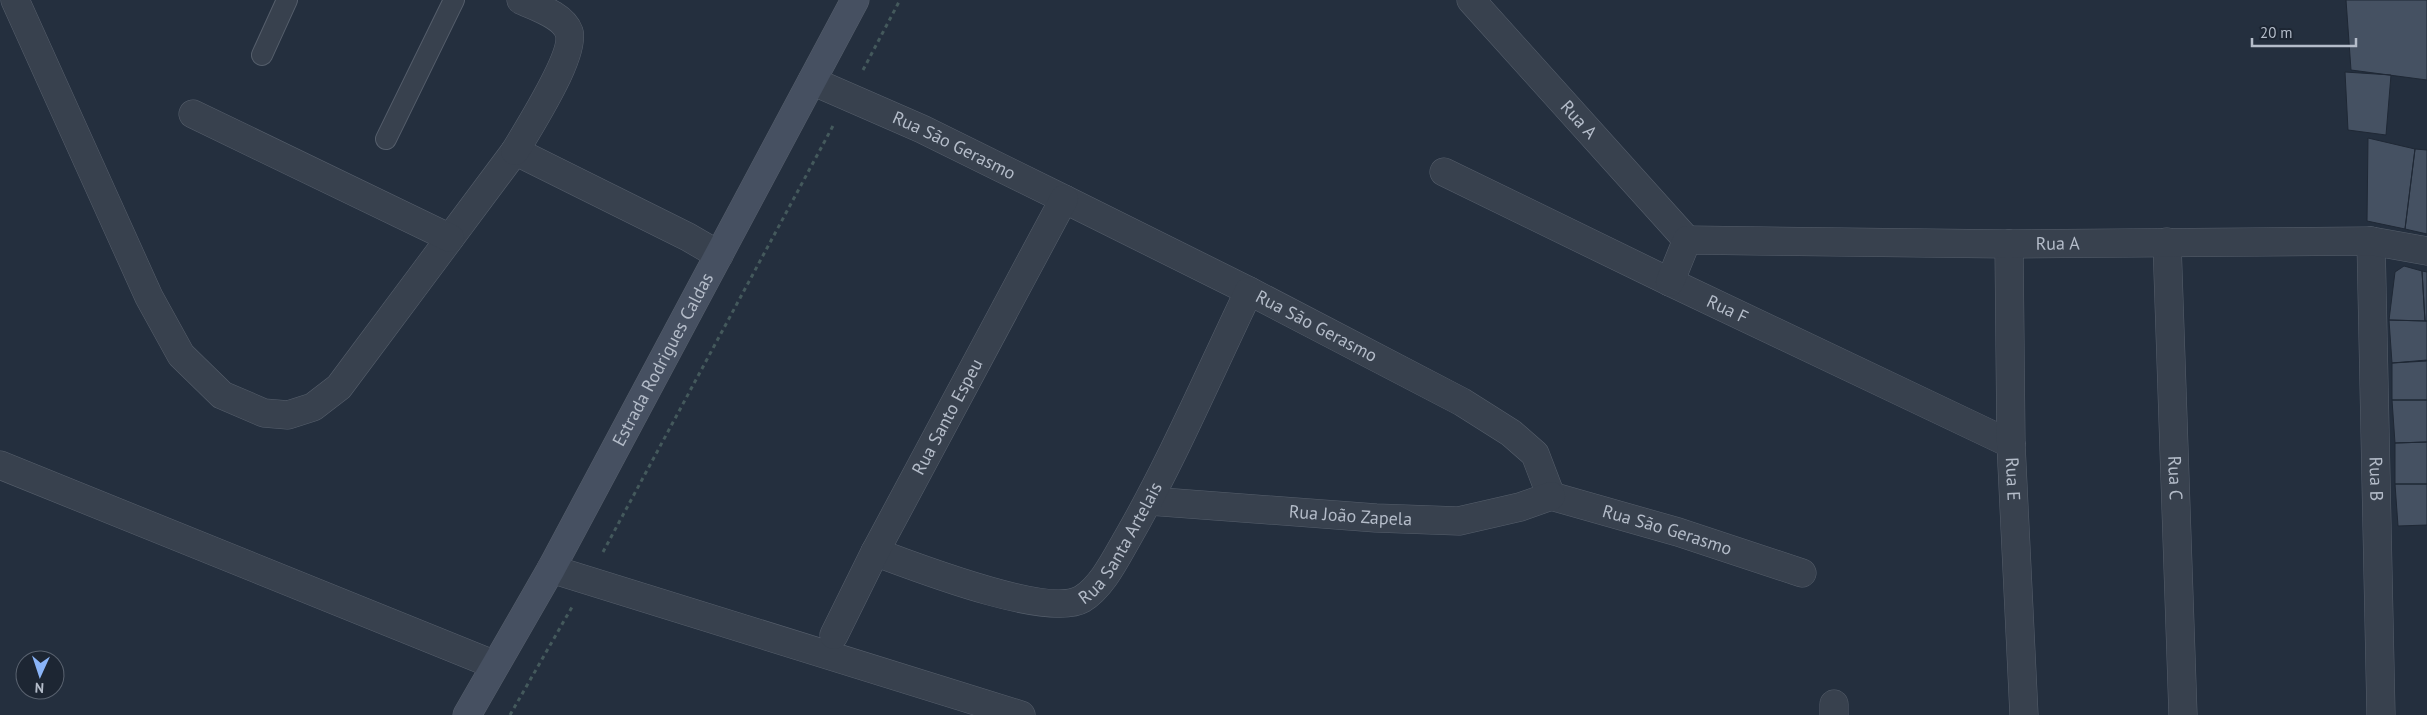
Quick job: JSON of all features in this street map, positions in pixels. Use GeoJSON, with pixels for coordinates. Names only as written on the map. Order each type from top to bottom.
{"type":"FeatureCollection","features":[{"type":"Feature","properties":{"kind":"street"},"geometry":{"type":"LineString","coordinates":[[15,0],[149,297],[181,355],[222,395],[264,414],[288,415],[313,407],[339,387],[515,151],[556,79],[569,45],[569,32],[560,20],[521,0]]}},
{"type":"Feature","properties":{"kind":"street","name":"Estrada Rodrigues Caldas"},"geometry":{"type":"LineString","coordinates":[[467,715],[551,569],[855,0]]}},
{"type":"Feature","properties":{"kind":"street","name":"Rua A"},"geometry":{"type":"LineString","coordinates":[[1471,0],[1687,240],[2009,244],[2371,241],[2427,251]]}},
{"type":"Feature","properties":{"kind":"street","name":"Rua São Gerasmo"},"geometry":{"type":"LineString","coordinates":[[812,81],[847,98],[922,129],[1064,199],[1249,291],[1462,402],[1511,434],[1535,454],[1551,496],[1678,532],[1802,573]]}},
{"type":"Feature","properties":{"kind":"street"},"geometry":{"type":"LineString","coordinates":[[193,114],[450,238]]}},
{"type":"Feature","properties":{"kind":"street"},"geometry":{"type":"LineString","coordinates":[[515,151],[688,237],[718,255]]}},
{"type":"Feature","properties":{"kind":"street","name":"Rua F"},"geometry":{"type":"LineString","coordinates":[[1444,172],[1670,282],[2012,444]]}},
{"type":"Feature","properties":{"kind":"street","name":"Rua Santo Espeu"},"geometry":{"type":"LineString","coordinates":[[834,635],[875,552],[1064,199]]}},
{"type":"Feature","properties":{"kind":"street"},"geometry":{"type":"LineString","coordinates":[[1670,282],[1687,240]]}},
{"type":"Feature","properties":{"kind":"street","name":"Rua B"},"geometry":{"type":"LineString","coordinates":[[2371,241],[2381,715]]}},
{"type":"Feature","properties":{"kind":"street","name":"Rua C"},"geometry":{"type":"LineString","coordinates":[[2166,242],[2183,715]]}},
{"type":"Feature","properties":{"kind":"street","name":"Rua E"},"geometry":{"type":"LineString","coordinates":[[2009,244],[2012,444],[2024,715]]}},
{"type":"Feature","properties":{"kind":"street","name":"Rua Santa Artelais"},"geometry":{"type":"LineString","coordinates":[[875,552],[1011,597],[1057,603],[1082,599],[1106,575],[1149,501],[1249,291]]}},
{"type":"Feature","properties":{"kind":"street"},"geometry":{"type":"LineString","coordinates":[[0,465],[495,665]]}},
{"type":"Feature","properties":{"kind":"street","name":"Rua João Zapela"},"geometry":{"type":"LineString","coordinates":[[1149,501],[1376,518],[1459,521],[1520,507],[1551,496]]}},
{"type":"Feature","properties":{"kind":"street"},"geometry":{"type":"LineString","coordinates":[[551,569],[1021,715]]}},
{"type":"Feature","properties":{"kind":"lane"},"geometry":{"type":"LineString","coordinates":[[262,55],[287,0]]}},
{"type":"Feature","properties":{"kind":"lane"},"geometry":{"type":"LineString","coordinates":[[386,139],[454,0]]}},
{"type":"Feature","properties":{"kind":"path"},"geometry":{"type":"LineString","coordinates":[[510,715],[588,580],[900,0]]}},
{"type":"Feature","properties":{"kind":"building"},"geometry":{"type":"Polygon","coordinates":[[[2346,0],[2427,0],[2427,80],[2351,70],[2346,0]]]}},
{"type":"Feature","properties":{"kind":"building"},"geometry":{"type":"Polygon","coordinates":[[[2345,72],[2391,75],[2386,135],[2348,130],[2345,72]]]}},
{"type":"Feature","properties":{"kind":"building"},"geometry":{"type":"Polygon","coordinates":[[[2368,138],[2415,149],[2405,229],[2367,221],[2368,138]]]}},
{"type":"Feature","properties":{"kind":"building"},"geometry":{"type":"Polygon","coordinates":[[[2415,149],[2427,150],[2427,234],[2405,229],[2415,149]]]}},
{"type":"Feature","properties":{"kind":"building"},"geometry":{"type":"Polygon","coordinates":[[[2404,266],[2422,271],[2425,321],[2389,320],[2395,272],[2404,266]]]}},
{"type":"Feature","properties":{"kind":"building"},"geometry":{"type":"Polygon","coordinates":[[[2422,271],[2427,272],[2427,321],[2425,321],[2422,271]]]}},
{"type":"Feature","properties":{"kind":"building"},"geometry":{"type":"Polygon","coordinates":[[[2389,320],[2427,321],[2427,360],[2392,363],[2389,320]]]}},
{"type":"Feature","properties":{"kind":"building"},"geometry":{"type":"Polygon","coordinates":[[[2427,361],[2427,400],[2392,400],[2392,363],[2427,361]]]}},
{"type":"Feature","properties":{"kind":"building"},"geometry":{"type":"Polygon","coordinates":[[[2392,400],[2427,400],[2427,442],[2395,443],[2392,400]]]}},
{"type":"Feature","properties":{"kind":"building"},"geometry":{"type":"Polygon","coordinates":[[[2427,442],[2427,484],[2395,484],[2395,443],[2427,442]]]}},
{"type":"Feature","properties":{"kind":"building"},"geometry":{"type":"Polygon","coordinates":[[[2395,484],[2427,484],[2427,525],[2398,526],[2395,484]]]}}]}
